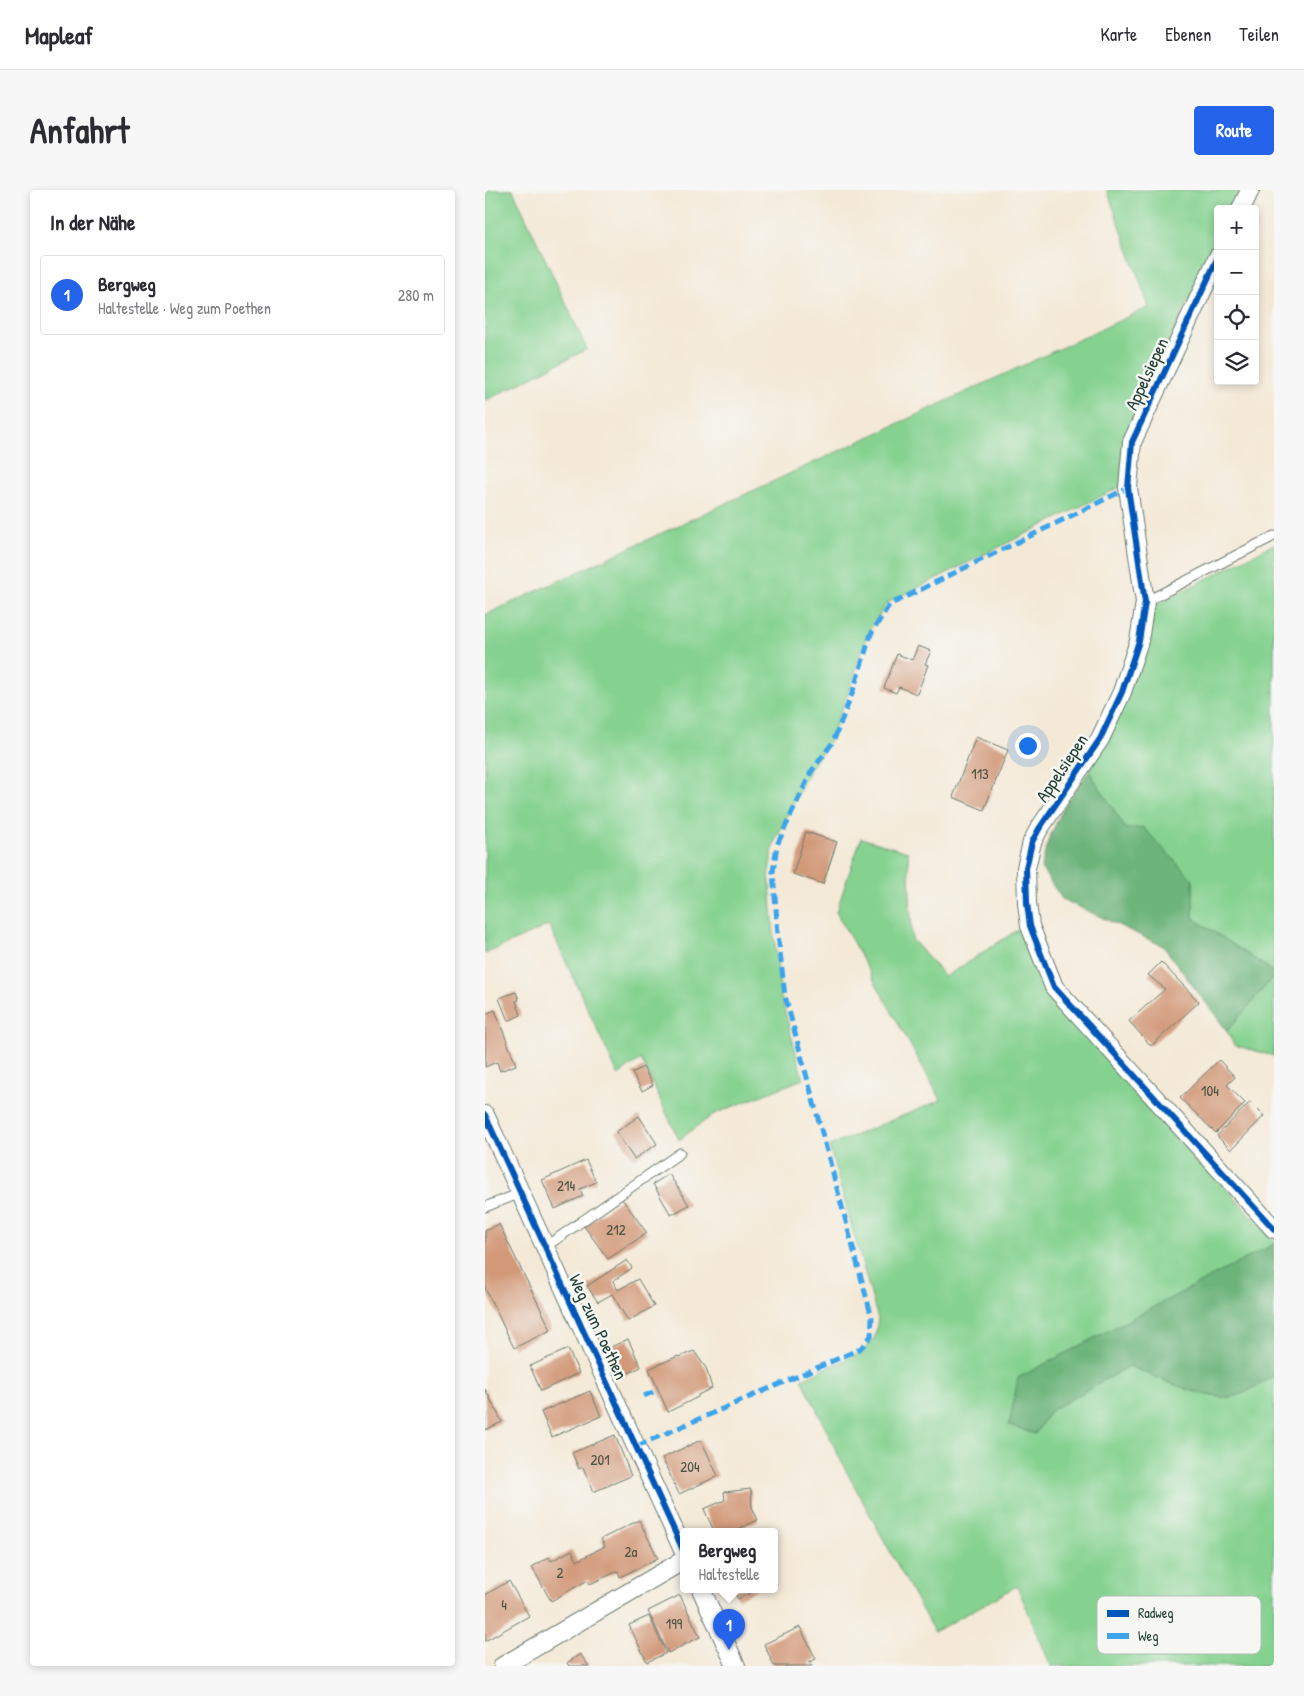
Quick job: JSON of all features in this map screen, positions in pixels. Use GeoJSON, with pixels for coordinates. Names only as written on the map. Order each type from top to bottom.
{"type":"FeatureCollection","features":[{"type":"Feature","properties":{"kind":"street"},"geometry":{"type":"LineString","coordinates":[[1243,205],[1250,190]]}},
{"type":"Feature","properties":{"kind":"street","name":"Appelsiepen"},"geometry":{"type":"LineString","coordinates":[[1214,266],[1132,442],[1128,488],[1145,602],[1139,642],[1122,692],[1100,739],[1032,842],[1028,856],[1026,880],[1030,926],[1054,987],[1274,1229]]}},
{"type":"Feature","properties":{"kind":"street","name":"Weg zum Poethen"},"geometry":{"type":"LineString","coordinates":[[485,1115],[680,1543]]}},
{"type":"Feature","properties":{"kind":"street"},"geometry":{"type":"LineString","coordinates":[[503,1666],[680,1562]]}},
{"type":"Feature","properties":{"kind":"street"},"geometry":{"type":"LineString","coordinates":[[703,1593],[736,1666]]}},
{"type":"Feature","properties":{"kind":"lane"},"geometry":{"type":"LineString","coordinates":[[1145,602],[1274,536]]}},
{"type":"Feature","properties":{"kind":"lane"},"geometry":{"type":"LineString","coordinates":[[545,1247],[680,1153]]}},
{"type":"Feature","properties":{"kind":"lane"},"geometry":{"type":"LineString","coordinates":[[485,1207],[521,1193]]}},
{"type":"Feature","properties":{"kind":"green space"},"geometry":{"type":"Polygon","coordinates":[[[485,190],[513,190],[587,349],[485,401],[485,190]]]}},
{"type":"Feature","properties":{"kind":"green space"},"geometry":{"type":"Polygon","coordinates":[[[1107,190],[1241,190],[1234,205],[1214,205],[1214,246],[1123,439],[1120,487],[887,603],[868,633],[830,740],[809,771],[774,843],[769,871],[781,997],[803,1079],[714,1114],[679,1140],[641,1059],[618,1075],[549,925],[485,954],[485,615],[1149,307],[1107,190]]]}},
{"type":"Feature","properties":{"kind":"green space"},"geometry":{"type":"Polygon","coordinates":[[[1274,544],[1274,972],[1193,918],[1193,880],[1126,829],[1089,771],[1152,607],[1274,544]]]}},
{"type":"Feature","properties":{"kind":"green space"},"geometry":{"type":"Polygon","coordinates":[[[1089,771],[1126,829],[1143,827],[1193,880],[1193,918],[1274,972],[1274,976],[1227,1031],[1163,946],[1062,899],[1041,868],[1049,838],[1065,805],[1089,771]]]}},
{"type":"Feature","properties":{"kind":"green space"},"geometry":{"type":"Polygon","coordinates":[[[861,838],[908,852],[912,939],[945,977],[1019,929],[1048,991],[1274,1241],[1274,1244],[1018,1378],[1035,1434],[1050,1411],[1129,1366],[1192,1391],[1218,1397],[1241,1394],[1274,1375],[1274,1666],[1051,1666],[1017,1586],[934,1632],[844,1467],[802,1379],[862,1352],[875,1337],[878,1319],[829,1146],[941,1100],[836,912],[861,838]]]}},
{"type":"Feature","properties":{"kind":"green space"},"geometry":{"type":"Polygon","coordinates":[[[1274,976],[1274,1056],[1234,1045],[1227,1031],[1274,976]]]}},
{"type":"Feature","properties":{"kind":"green space"},"geometry":{"type":"Polygon","coordinates":[[[1274,1244],[1274,1375],[1241,1394],[1218,1397],[1192,1391],[1129,1366],[1050,1411],[1035,1434],[1009,1425],[1018,1378],[1274,1244]]]}},
{"type":"Feature","properties":{"kind":"building"},"geometry":{"type":"Polygon","coordinates":[[[918,646],[931,651],[925,664],[928,665],[917,694],[899,687],[896,693],[884,688],[897,654],[912,660],[918,646]]]}},
{"type":"Feature","properties":{"kind":"building"},"geometry":{"type":"Polygon","coordinates":[[[976,737],[1008,750],[984,810],[953,797],[976,737]]]}},
{"type":"Feature","properties":{"kind":"building"},"geometry":{"type":"Polygon","coordinates":[[[806,832],[837,842],[823,884],[793,874],[806,832]]]}},
{"type":"Feature","properties":{"kind":"building"},"geometry":{"type":"Polygon","coordinates":[[[1161,962],[1199,1002],[1151,1046],[1129,1021],[1165,989],[1148,975],[1161,962]]]}},
{"type":"Feature","properties":{"kind":"building"},"geometry":{"type":"Polygon","coordinates":[[[516,992],[519,1000],[516,1001],[521,1015],[508,1021],[499,998],[516,992]]]}},
{"type":"Feature","properties":{"kind":"building"},"geometry":{"type":"Polygon","coordinates":[[[495,1010],[516,1065],[500,1071],[497,1062],[485,1067],[485,1014],[495,1010]]]}},
{"type":"Feature","properties":{"kind":"building"},"geometry":{"type":"Polygon","coordinates":[[[1219,1060],[1235,1077],[1227,1085],[1245,1103],[1216,1133],[1180,1098],[1219,1060]]]}},
{"type":"Feature","properties":{"kind":"building"},"geometry":{"type":"Polygon","coordinates":[[[643,1067],[653,1085],[642,1091],[632,1073],[643,1067]]]}},
{"type":"Feature","properties":{"kind":"building"},"geometry":{"type":"Polygon","coordinates":[[[1250,1102],[1264,1116],[1231,1150],[1217,1136],[1250,1102]]]}},
{"type":"Feature","properties":{"kind":"building"},"geometry":{"type":"Polygon","coordinates":[[[639,1116],[657,1144],[634,1159],[616,1132],[639,1116]]]}},
{"type":"Feature","properties":{"kind":"building"},"geometry":{"type":"Polygon","coordinates":[[[586,1160],[596,1182],[580,1189],[583,1196],[555,1209],[542,1180],[586,1160]]]}},
{"type":"Feature","properties":{"kind":"building"},"geometry":{"type":"Polygon","coordinates":[[[669,1174],[689,1205],[671,1215],[653,1184],[669,1174]]]}},
{"type":"Feature","properties":{"kind":"building"},"geometry":{"type":"Polygon","coordinates":[[[622,1199],[647,1233],[608,1259],[584,1226],[622,1199]]]}},
{"type":"Feature","properties":{"kind":"building"},"geometry":{"type":"Polygon","coordinates":[[[499,1224],[551,1330],[514,1348],[485,1288],[485,1231],[499,1224]]]}},
{"type":"Feature","properties":{"kind":"building"},"geometry":{"type":"Polygon","coordinates":[[[627,1260],[632,1268],[613,1281],[618,1290],[638,1279],[654,1306],[628,1321],[612,1294],[598,1302],[587,1286],[627,1260]]]}},
{"type":"Feature","properties":{"kind":"building"},"geometry":{"type":"Polygon","coordinates":[[[628,1339],[641,1367],[623,1376],[609,1348],[628,1339]]]}},
{"type":"Feature","properties":{"kind":"building"},"geometry":{"type":"Polygon","coordinates":[[[568,1349],[579,1373],[541,1391],[530,1366],[568,1349]]]}},
{"type":"Feature","properties":{"kind":"building"},"geometry":{"type":"Polygon","coordinates":[[[694,1351],[706,1368],[712,1388],[668,1412],[649,1369],[694,1351]]]}},
{"type":"Feature","properties":{"kind":"building"},"geometry":{"type":"Polygon","coordinates":[[[485,1389],[502,1422],[485,1430],[485,1389]]]}},
{"type":"Feature","properties":{"kind":"building"},"geometry":{"type":"Polygon","coordinates":[[[590,1391],[601,1416],[552,1437],[541,1412],[590,1391]]]}},
{"type":"Feature","properties":{"kind":"building"},"geometry":{"type":"Polygon","coordinates":[[[615,1435],[631,1476],[593,1492],[583,1467],[579,1469],[572,1453],[615,1435]]]}},
{"type":"Feature","properties":{"kind":"building"},"geometry":{"type":"Polygon","coordinates":[[[701,1440],[718,1476],[679,1494],[662,1458],[701,1440]]]}},
{"type":"Feature","properties":{"kind":"building"},"geometry":{"type":"Polygon","coordinates":[[[751,1489],[752,1507],[758,1520],[741,1528],[713,1528],[704,1509],[725,1500],[724,1492],[751,1489]]]}},
{"type":"Feature","properties":{"kind":"building"},"geometry":{"type":"Polygon","coordinates":[[[639,1520],[658,1558],[620,1577],[618,1571],[590,1584],[588,1580],[551,1601],[532,1567],[549,1557],[551,1561],[572,1550],[577,1561],[605,1546],[601,1539],[639,1520]]]}},
{"type":"Feature","properties":{"kind":"building"},"geometry":{"type":"Polygon","coordinates":[[[509,1581],[529,1616],[485,1641],[485,1595],[509,1581]]]}},
{"type":"Feature","properties":{"kind":"building"},"geometry":{"type":"Polygon","coordinates":[[[735,1593],[750,1593],[738,1599],[735,1593]]]}},
{"type":"Feature","properties":{"kind":"building"},"geometry":{"type":"Polygon","coordinates":[[[680,1595],[700,1637],[668,1653],[648,1611],[680,1595]]]}},
{"type":"Feature","properties":{"kind":"building"},"geometry":{"type":"Polygon","coordinates":[[[649,1616],[666,1653],[647,1662],[629,1625],[649,1616]]]}},
{"type":"Feature","properties":{"kind":"building"},"geometry":{"type":"Polygon","coordinates":[[[800,1627],[816,1659],[809,1662],[812,1666],[774,1666],[764,1644],[800,1627]]]}},
{"type":"Feature","properties":{"kind":"building"},"geometry":{"type":"Polygon","coordinates":[[[580,1654],[589,1666],[569,1666],[567,1663],[580,1654]]]}},
{"type":"Feature","properties":{"kind":"marked path"},"geometry":{"type":"LineString","coordinates":[[637,1446],[860,1349],[871,1336],[872,1318],[785,996],[773,872],[777,845],[811,772],[833,742],[852,694],[871,634],[889,605],[1128,488]]}},
{"type":"Feature","properties":{"kind":"marked path"},"geometry":{"type":"LineString","coordinates":[[644,1396],[658,1390]]}},
{"type":"Feature","properties":{"kind":"cycle path"},"geometry":{"type":"LineString","coordinates":[[1214,266],[1132,442],[1128,488],[1145,602],[1139,641],[1122,692],[1100,739],[1032,842],[1026,868],[1027,903],[1030,926],[1054,987],[1274,1229]]}},
{"type":"Feature","properties":{"kind":"cycle path"},"geometry":{"type":"LineString","coordinates":[[485,1115],[680,1543]]}},
{"type":"Feature","properties":{"kind":"place","name":"Bergweg"},"geometry":{"type":"Point","coordinates":[729,1650]}}]}
